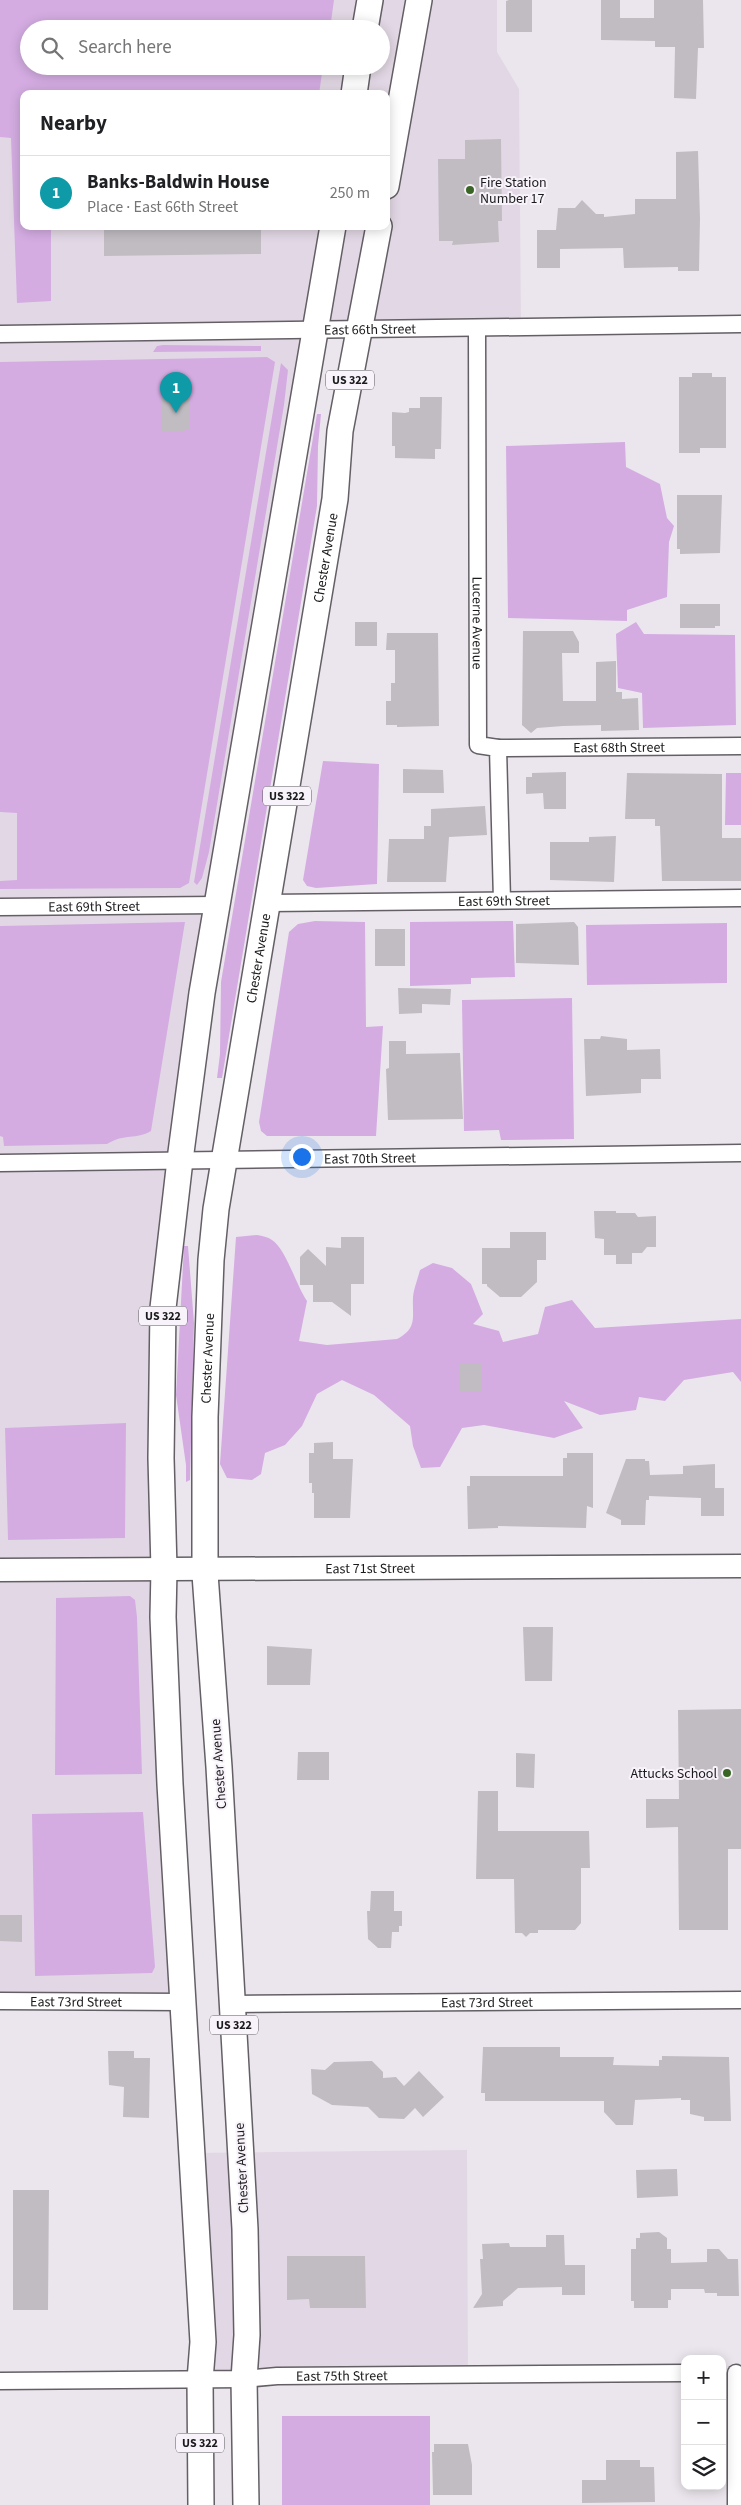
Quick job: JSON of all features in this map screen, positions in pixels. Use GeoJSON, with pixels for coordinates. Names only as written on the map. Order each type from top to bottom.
{"type":"FeatureCollection","features":[{"type":"Feature","properties":{"kind":"main road"},"geometry":{"type":"LineString","coordinates":[[367,20],[370,0]]}},
{"type":"Feature","properties":{"kind":"main road"},"geometry":{"type":"LineString","coordinates":[[390,163],[419,0]]}},
{"type":"Feature","properties":{"kind":"main road"},"geometry":{"type":"LineString","coordinates":[[355,90],[357,75]]}},
{"type":"Feature","properties":{"kind":"main road","name":"US 322"},"geometry":{"type":"LineString","coordinates":[[201,2505],[200,2380],[203,2342],[169,1764],[163,1617],[164,1569],[161,1458],[163,1308],[202,993],[332,230]]}},
{"type":"Feature","properties":{"kind":"main road","name":"Chester Avenue"},"geometry":{"type":"LineString","coordinates":[[246,2505],[244,2379],[247,2335],[244,2229],[233,2004],[205,1569],[205,1417],[209,1310],[216,1208],[335,498],[340,431],[378,230]]}},
{"type":"Feature","properties":{"kind":"street","name":"East 66th Street"},"geometry":{"type":"LineString","coordinates":[[0,334],[315,328],[477,328],[741,324]]}},
{"type":"Feature","properties":{"kind":"street","name":"Lucerne Avenue"},"geometry":{"type":"LineString","coordinates":[[477,328],[478,746],[498,748]]}},
{"type":"Feature","properties":{"kind":"street","name":"East 68th Street"},"geometry":{"type":"LineString","coordinates":[[498,748],[741,746]]}},
{"type":"Feature","properties":{"kind":"street"},"geometry":{"type":"LineString","coordinates":[[498,748],[502,900]]}},
{"type":"Feature","properties":{"kind":"street","name":"East 69th Street"},"geometry":{"type":"LineString","coordinates":[[268,903],[741,898]]}},
{"type":"Feature","properties":{"kind":"street","name":"East 69th Street"},"geometry":{"type":"LineString","coordinates":[[0,907],[217,905]]}},
{"type":"Feature","properties":{"kind":"street","name":"East 70th Street"},"geometry":{"type":"LineString","coordinates":[[0,1163],[741,1153]]}},
{"type":"Feature","properties":{"kind":"street","name":"East 71st Street"},"geometry":{"type":"LineString","coordinates":[[0,1570],[741,1566]]}},
{"type":"Feature","properties":{"kind":"street","name":"East 73rd Street"},"geometry":{"type":"LineString","coordinates":[[233,2004],[741,2000]]}},
{"type":"Feature","properties":{"kind":"street","name":"East 73rd Street"},"geometry":{"type":"LineString","coordinates":[[0,2002],[183,2002]]}},
{"type":"Feature","properties":{"kind":"street","name":"East 75th Street"},"geometry":{"type":"LineString","coordinates":[[0,2381],[200,2380],[277,2376],[681,2373]]}},
{"type":"Feature","properties":{"kind":"street"},"geometry":{"type":"LineString","coordinates":[[733,2373],[736,2505]]}},
{"type":"Feature","properties":{"kind":"shaded area"},"geometry":{"type":"Polygon","coordinates":[[[0,0],[497,0],[497,52],[519,89],[521,327],[315,328],[163,1309],[183,2002],[0,2002],[0,0]]]}},
{"type":"Feature","properties":{"kind":"shaded area"},"geometry":{"type":"Polygon","coordinates":[[[0,0],[334,0],[331,20],[20,20],[20,75],[322,75],[320,90],[20,90],[20,230],[51,230],[51,301],[17,303],[11,138],[0,137],[0,0]]]}},
{"type":"Feature","properties":{"kind":"shaded area"},"geometry":{"type":"Polygon","coordinates":[[[157,346],[261,346],[261,351],[153,352],[157,346]]]}},
{"type":"Feature","properties":{"kind":"shaded area"},"geometry":{"type":"Polygon","coordinates":[[[267,357],[275,362],[189,883],[180,888],[0,889],[0,881],[17,880],[17,813],[0,812],[0,362],[267,357]]]}},
{"type":"Feature","properties":{"kind":"shaded area"},"geometry":{"type":"Polygon","coordinates":[[[281,363],[288,370],[284,405],[209,852],[202,878],[197,885],[194,882],[281,363]]]}},
{"type":"Feature","properties":{"kind":"shaded area"},"geometry":{"type":"Polygon","coordinates":[[[317,414],[321,414],[318,446],[317,506],[222,1078],[217,1078],[220,1054],[221,982],[317,414]]]}},
{"type":"Feature","properties":{"kind":"shaded area"},"geometry":{"type":"Polygon","coordinates":[[[625,442],[626,467],[660,484],[667,518],[674,526],[669,542],[667,597],[627,610],[627,621],[508,618],[506,446],[625,442]]]}},
{"type":"Feature","properties":{"kind":"shaded area"},"geometry":{"type":"Polygon","coordinates":[[[636,622],[644,634],[735,635],[736,725],[643,728],[642,693],[618,688],[616,634],[636,622]]]}},
{"type":"Feature","properties":{"kind":"shaded area"},"geometry":{"type":"Polygon","coordinates":[[[323,761],[379,764],[377,884],[316,888],[307,886],[303,880],[323,761]]]}},
{"type":"Feature","properties":{"kind":"shaded area"},"geometry":{"type":"Polygon","coordinates":[[[726,773],[741,773],[741,825],[725,825],[726,773]]]}},
{"type":"Feature","properties":{"kind":"shaded area"},"geometry":{"type":"Polygon","coordinates":[[[315,921],[365,922],[366,1027],[383,1026],[376,1136],[267,1136],[261,1131],[259,1122],[289,932],[298,924],[315,921]]]}},
{"type":"Feature","properties":{"kind":"shaded area"},"geometry":{"type":"Polygon","coordinates":[[[513,921],[515,977],[471,978],[471,984],[410,986],[410,922],[513,921]]]}},
{"type":"Feature","properties":{"kind":"shaded area"},"geometry":{"type":"Polygon","coordinates":[[[185,922],[151,1131],[107,1144],[4,1146],[3,1137],[0,1136],[0,926],[185,922]]]}},
{"type":"Feature","properties":{"kind":"shaded area"},"geometry":{"type":"Polygon","coordinates":[[[727,923],[727,983],[587,985],[586,925],[727,923]]]}},
{"type":"Feature","properties":{"kind":"shaded area"},"geometry":{"type":"Polygon","coordinates":[[[572,998],[574,1139],[501,1140],[499,1130],[464,1131],[462,1000],[572,998]]]}},
{"type":"Feature","properties":{"kind":"shaded area"},"geometry":{"type":"Polygon","coordinates":[[[257,1235],[269,1238],[282,1251],[307,1301],[299,1341],[327,1345],[397,1339],[404,1335],[411,1326],[413,1297],[420,1270],[433,1263],[452,1268],[471,1284],[483,1314],[473,1324],[499,1331],[503,1342],[538,1334],[545,1307],[572,1300],[595,1328],[741,1319],[741,1382],[733,1372],[684,1380],[665,1401],[639,1397],[636,1410],[600,1415],[564,1401],[583,1428],[554,1438],[484,1425],[462,1428],[440,1467],[421,1468],[413,1446],[410,1426],[374,1395],[342,1380],[317,1394],[302,1426],[285,1445],[265,1453],[261,1474],[252,1480],[227,1478],[220,1464],[236,1237],[257,1235]]]}},
{"type":"Feature","properties":{"kind":"shaded area"},"geometry":{"type":"Polygon","coordinates":[[[184,1246],[188,1246],[194,1323],[190,1480],[186,1482],[186,1465],[176,1395],[184,1246]]]}},
{"type":"Feature","properties":{"kind":"shaded area"},"geometry":{"type":"Polygon","coordinates":[[[126,1423],[125,1538],[8,1540],[5,1428],[126,1423]]]}},
{"type":"Feature","properties":{"kind":"shaded area"},"geometry":{"type":"Polygon","coordinates":[[[130,1596],[135,1600],[137,1617],[142,1774],[55,1775],[56,1598],[130,1596]]]}},
{"type":"Feature","properties":{"kind":"shaded area"},"geometry":{"type":"Polygon","coordinates":[[[143,1812],[155,1967],[152,1973],[35,1976],[32,1814],[143,1812]]]}},
{"type":"Feature","properties":{"kind":"shaded area"},"geometry":{"type":"Polygon","coordinates":[[[467,2150],[468,2374],[200,2380],[192,2153],[467,2150]]]}},
{"type":"Feature","properties":{"kind":"shaded area"},"geometry":{"type":"Polygon","coordinates":[[[282,2416],[430,2416],[430,2505],[282,2505],[282,2416]]]}},
{"type":"Feature","properties":{"kind":"building"},"geometry":{"type":"Polygon","coordinates":[[[532,0],[532,32],[506,32],[506,1],[532,0]]]}},
{"type":"Feature","properties":{"kind":"building"},"geometry":{"type":"Polygon","coordinates":[[[601,0],[620,0],[620,18],[654,18],[654,0],[703,0],[704,48],[698,48],[696,99],[674,98],[675,47],[655,47],[655,41],[601,40],[601,0]]]}},
{"type":"Feature","properties":{"kind":"building","name":"Fire Station Number 17"},"geometry":{"type":"Polygon","coordinates":[[[501,139],[502,221],[498,221],[499,242],[452,245],[453,241],[439,241],[438,159],[465,159],[465,140],[501,139]]]}},
{"type":"Feature","properties":{"kind":"building"},"geometry":{"type":"Polygon","coordinates":[[[698,151],[699,271],[678,271],[678,267],[624,268],[623,248],[560,249],[560,268],[537,268],[537,230],[556,230],[558,208],[575,208],[582,200],[596,214],[604,214],[604,217],[635,214],[635,199],[676,199],[676,152],[698,151]]]}},
{"type":"Feature","properties":{"kind":"building"},"geometry":{"type":"Polygon","coordinates":[[[104,230],[261,230],[261,254],[104,256],[104,230]]]}},
{"type":"Feature","properties":{"kind":"building"},"geometry":{"type":"Polygon","coordinates":[[[692,373],[712,373],[712,377],[726,377],[726,448],[700,448],[700,453],[679,453],[679,377],[692,377],[692,373]]]}},
{"type":"Feature","properties":{"kind":"building"},"geometry":{"type":"Polygon","coordinates":[[[190,396],[190,429],[185,429],[184,432],[162,432],[162,397],[190,396]]]}},
{"type":"Feature","properties":{"kind":"building"},"geometry":{"type":"Polygon","coordinates":[[[420,397],[442,397],[441,449],[435,449],[435,459],[395,458],[395,446],[392,446],[392,412],[405,413],[409,412],[409,408],[420,408],[420,397]]]}},
{"type":"Feature","properties":{"kind":"building"},"geometry":{"type":"Polygon","coordinates":[[[677,495],[722,495],[720,553],[680,554],[680,549],[677,549],[677,495]]]}},
{"type":"Feature","properties":{"kind":"building"},"geometry":{"type":"Polygon","coordinates":[[[680,604],[720,604],[720,626],[715,626],[715,628],[680,628],[680,604]]]}},
{"type":"Feature","properties":{"kind":"building"},"geometry":{"type":"Polygon","coordinates":[[[355,622],[377,622],[377,646],[355,646],[355,622]]]}},
{"type":"Feature","properties":{"kind":"building"},"geometry":{"type":"Polygon","coordinates":[[[523,631],[573,631],[579,642],[579,653],[562,653],[563,701],[596,701],[596,662],[616,661],[616,692],[622,692],[622,699],[638,698],[639,730],[601,731],[601,725],[563,726],[537,728],[531,733],[522,725],[523,631]]]}},
{"type":"Feature","properties":{"kind":"building"},"geometry":{"type":"Polygon","coordinates":[[[387,633],[438,633],[439,726],[397,727],[397,725],[386,725],[386,701],[391,701],[391,683],[395,683],[395,650],[386,650],[387,633]]]}},
{"type":"Feature","properties":{"kind":"building"},"geometry":{"type":"Polygon","coordinates":[[[403,769],[443,770],[444,793],[403,793],[403,769]]]}},
{"type":"Feature","properties":{"kind":"building"},"geometry":{"type":"Polygon","coordinates":[[[566,772],[566,809],[544,809],[543,793],[526,794],[526,777],[532,777],[532,773],[566,772]]]}},
{"type":"Feature","properties":{"kind":"building"},"geometry":{"type":"Polygon","coordinates":[[[627,773],[722,774],[722,838],[741,838],[741,881],[662,881],[660,826],[655,826],[655,819],[625,819],[627,773]]]}},
{"type":"Feature","properties":{"kind":"building"},"geometry":{"type":"Polygon","coordinates":[[[485,806],[487,835],[449,837],[446,882],[387,882],[389,839],[424,839],[424,826],[431,826],[431,809],[485,806]]]}},
{"type":"Feature","properties":{"kind":"building"},"geometry":{"type":"Polygon","coordinates":[[[616,836],[614,882],[550,880],[550,842],[589,842],[589,837],[616,836]]]}},
{"type":"Feature","properties":{"kind":"building"},"geometry":{"type":"Polygon","coordinates":[[[574,922],[578,927],[579,965],[516,963],[516,924],[574,922]]]}},
{"type":"Feature","properties":{"kind":"building"},"geometry":{"type":"Polygon","coordinates":[[[375,929],[405,929],[405,966],[375,966],[375,929]]]}},
{"type":"Feature","properties":{"kind":"building"},"geometry":{"type":"Polygon","coordinates":[[[398,988],[451,989],[450,1005],[422,1004],[422,1013],[399,1014],[398,988]]]}},
{"type":"Feature","properties":{"kind":"building"},"geometry":{"type":"Polygon","coordinates":[[[601,1036],[627,1039],[627,1050],[660,1049],[661,1079],[641,1079],[641,1093],[586,1096],[584,1039],[600,1039],[601,1036]]]}},
{"type":"Feature","properties":{"kind":"building"},"geometry":{"type":"Polygon","coordinates":[[[389,1041],[406,1041],[406,1054],[460,1053],[463,1119],[388,1120],[386,1069],[389,1068],[389,1041]]]}},
{"type":"Feature","properties":{"kind":"building"},"geometry":{"type":"Polygon","coordinates":[[[594,1211],[635,1213],[638,1217],[656,1216],[656,1247],[647,1247],[642,1253],[632,1253],[632,1264],[616,1264],[616,1255],[604,1255],[604,1239],[595,1238],[594,1211]]]}},
{"type":"Feature","properties":{"kind":"building"},"geometry":{"type":"Polygon","coordinates":[[[510,1232],[546,1232],[546,1260],[537,1260],[537,1282],[521,1297],[500,1297],[487,1284],[482,1284],[482,1248],[510,1248],[510,1232]]]}},
{"type":"Feature","properties":{"kind":"building"},"geometry":{"type":"Polygon","coordinates":[[[341,1237],[364,1237],[364,1284],[351,1284],[351,1316],[332,1302],[313,1302],[313,1285],[300,1285],[300,1257],[308,1249],[326,1266],[326,1247],[341,1248],[341,1237]]]}},
{"type":"Feature","properties":{"kind":"building"},"geometry":{"type":"Polygon","coordinates":[[[460,1364],[481,1364],[481,1391],[459,1391],[460,1364]]]}},
{"type":"Feature","properties":{"kind":"building"},"geometry":{"type":"Polygon","coordinates":[[[333,1442],[333,1459],[353,1459],[350,1518],[314,1518],[314,1493],[312,1493],[312,1483],[309,1483],[309,1453],[314,1453],[314,1443],[333,1442]]]}},
{"type":"Feature","properties":{"kind":"building"},"geometry":{"type":"Polygon","coordinates":[[[567,1453],[593,1453],[593,1508],[587,1506],[586,1528],[498,1526],[498,1528],[468,1529],[467,1486],[470,1486],[470,1476],[563,1476],[563,1458],[567,1458],[567,1453]]]}},
{"type":"Feature","properties":{"kind":"building"},"geometry":{"type":"Polygon","coordinates":[[[626,1459],[645,1459],[645,1461],[649,1461],[650,1475],[683,1474],[683,1466],[715,1464],[715,1488],[724,1488],[724,1516],[701,1516],[701,1498],[649,1496],[649,1500],[646,1500],[645,1525],[621,1525],[621,1520],[606,1513],[626,1459]]]}},
{"type":"Feature","properties":{"kind":"building"},"geometry":{"type":"Polygon","coordinates":[[[523,1627],[553,1627],[552,1681],[525,1681],[523,1627]]]}},
{"type":"Feature","properties":{"kind":"building"},"geometry":{"type":"Polygon","coordinates":[[[267,1646],[312,1649],[310,1685],[267,1685],[267,1646]]]}},
{"type":"Feature","properties":{"kind":"building"},"geometry":{"type":"Polygon","coordinates":[[[741,1709],[741,1849],[728,1849],[728,1930],[679,1930],[678,1827],[646,1828],[646,1799],[679,1799],[678,1710],[741,1709]]]}},
{"type":"Feature","properties":{"kind":"building"},"geometry":{"type":"Polygon","coordinates":[[[298,1752],[329,1752],[329,1780],[297,1780],[298,1752]]]}},
{"type":"Feature","properties":{"kind":"building"},"geometry":{"type":"Polygon","coordinates":[[[516,1753],[535,1754],[534,1788],[516,1787],[516,1753]]]}},
{"type":"Feature","properties":{"kind":"building"},"geometry":{"type":"Polygon","coordinates":[[[478,1791],[498,1791],[498,1831],[589,1831],[590,1868],[581,1868],[581,1923],[575,1930],[538,1930],[538,1933],[530,1933],[526,1937],[522,1933],[515,1933],[514,1879],[476,1879],[478,1791]]]}},
{"type":"Feature","properties":{"kind":"building"},"geometry":{"type":"Polygon","coordinates":[[[371,1891],[394,1891],[394,1911],[402,1911],[402,1926],[399,1926],[399,1932],[392,1932],[391,1948],[378,1948],[368,1939],[367,1911],[370,1911],[371,1891]]]}},
{"type":"Feature","properties":{"kind":"building"},"geometry":{"type":"Polygon","coordinates":[[[0,1915],[22,1915],[22,1942],[0,1941],[0,1915]]]}},
{"type":"Feature","properties":{"kind":"building"},"geometry":{"type":"Polygon","coordinates":[[[483,2047],[560,2047],[560,2057],[614,2057],[613,2065],[659,2066],[659,2060],[662,2060],[662,2056],[729,2057],[731,2121],[704,2121],[704,2117],[690,2114],[690,2100],[681,2100],[681,2098],[635,2100],[633,2125],[616,2125],[604,2112],[604,2101],[485,2101],[485,2093],[481,2093],[483,2047]]]}},
{"type":"Feature","properties":{"kind":"building"},"geometry":{"type":"Polygon","coordinates":[[[108,2051],[134,2051],[134,2058],[150,2058],[149,2118],[123,2117],[124,2087],[109,2085],[108,2051]]]}},
{"type":"Feature","properties":{"kind":"building"},"geometry":{"type":"Polygon","coordinates":[[[372,2061],[383,2072],[383,2078],[396,2077],[404,2086],[419,2071],[444,2097],[423,2117],[415,2108],[404,2119],[379,2118],[368,2107],[332,2105],[312,2094],[311,2069],[325,2070],[334,2062],[372,2061]]]}},
{"type":"Feature","properties":{"kind":"building"},"geometry":{"type":"Polygon","coordinates":[[[677,2169],[678,2196],[637,2198],[636,2170],[677,2169]]]}},
{"type":"Feature","properties":{"kind":"building"},"geometry":{"type":"Polygon","coordinates":[[[13,2190],[49,2190],[48,2310],[13,2310],[13,2190]]]}},
{"type":"Feature","properties":{"kind":"building"},"geometry":{"type":"Polygon","coordinates":[[[659,2232],[667,2238],[667,2249],[671,2249],[671,2263],[707,2262],[707,2249],[719,2249],[728,2259],[738,2259],[739,2296],[717,2296],[717,2293],[705,2293],[704,2289],[671,2289],[671,2300],[668,2300],[668,2308],[634,2308],[634,2301],[631,2301],[631,2249],[636,2249],[636,2238],[640,2238],[640,2233],[659,2232]]]}},
{"type":"Feature","properties":{"kind":"building"},"geometry":{"type":"Polygon","coordinates":[[[546,2235],[564,2235],[565,2265],[585,2265],[585,2295],[562,2295],[562,2287],[518,2288],[503,2301],[503,2306],[473,2308],[482,2294],[480,2259],[483,2259],[482,2244],[509,2243],[510,2247],[546,2247],[546,2235]]]}},
{"type":"Feature","properties":{"kind":"building"},"geometry":{"type":"Polygon","coordinates":[[[287,2256],[365,2256],[366,2308],[310,2308],[309,2299],[287,2300],[287,2256]]]}},
{"type":"Feature","properties":{"kind":"building"},"geometry":{"type":"Polygon","coordinates":[[[434,2444],[468,2444],[472,2465],[472,2495],[433,2495],[432,2452],[434,2452],[434,2444]]]}},
{"type":"Feature","properties":{"kind":"building"},"geometry":{"type":"Polygon","coordinates":[[[606,2460],[640,2460],[640,2467],[654,2467],[655,2502],[582,2503],[582,2480],[606,2480],[606,2460]]]}},
{"type":"Feature","properties":{"kind":"place","name":"Fire Station Number 17"},"geometry":{"type":"Point","coordinates":[470,190]}},
{"type":"Feature","properties":{"kind":"place","name":"Banks-Baldwin House"},"geometry":{"type":"Point","coordinates":[176,413]}},
{"type":"Feature","properties":{"kind":"place","name":"Attucks School"},"geometry":{"type":"Point","coordinates":[727,1773]}}]}
